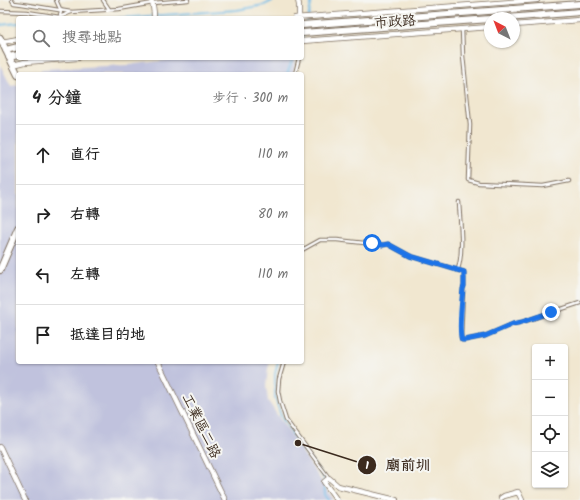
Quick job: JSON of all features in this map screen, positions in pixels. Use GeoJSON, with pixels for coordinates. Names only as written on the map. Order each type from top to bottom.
{"type":"FeatureCollection","features":[{"type":"Feature","properties":{"kind":"street"},"geometry":{"type":"LineString","coordinates":[[298,0],[299,16]]}},
{"type":"Feature","properties":{"kind":"street","name":"市政路"},"geometry":{"type":"LineString","coordinates":[[304,18],[537,0]]}},
{"type":"Feature","properties":{"kind":"street"},"geometry":{"type":"LineString","coordinates":[[152,2],[154,16]]}},
{"type":"Feature","properties":{"kind":"street","name":"市政路"},"geometry":{"type":"LineString","coordinates":[[304,25],[580,4]]}},
{"type":"Feature","properties":{"kind":"street"},"geometry":{"type":"LineString","coordinates":[[520,17],[580,12]]}},
{"type":"Feature","properties":{"kind":"street","name":"市政路"},"geometry":{"type":"LineString","coordinates":[[304,33],[484,19]]}},
{"type":"Feature","properties":{"kind":"street"},"geometry":{"type":"LineString","coordinates":[[520,25],[580,20]]}},
{"type":"Feature","properties":{"kind":"street","name":"市政路"},"geometry":{"type":"LineString","coordinates":[[304,41],[484,27]]}},
{"type":"Feature","properties":{"kind":"street"},"geometry":{"type":"LineString","coordinates":[[16,39],[1,40],[16,72]]}},
{"type":"Feature","properties":{"kind":"street"},"geometry":{"type":"LineString","coordinates":[[6,50],[16,48]]}},
{"type":"Feature","properties":{"kind":"street"},"geometry":{"type":"LineString","coordinates":[[9,57],[16,55]]}},
{"type":"Feature","properties":{"kind":"street"},"geometry":{"type":"LineString","coordinates":[[13,65],[25,62],[52,60]]}},
{"type":"Feature","properties":{"kind":"street"},"geometry":{"type":"LineString","coordinates":[[0,270],[16,233]]}},
{"type":"Feature","properties":{"kind":"street","name":"工業區二路"},"geometry":{"type":"LineString","coordinates":[[159,364],[225,500]]}},
{"type":"Feature","properties":{"kind":"street"},"geometry":{"type":"LineString","coordinates":[[0,447],[26,500]]}},
{"type":"Feature","properties":{"kind":"street"},"geometry":{"type":"LineString","coordinates":[[337,500],[324,482],[329,478],[338,486],[396,500]]}},
{"type":"Feature","properties":{"kind":"street"},"geometry":{"type":"LineString","coordinates":[[501,498],[518,492],[522,500]]}},
{"type":"Feature","properties":{"kind":"lane"},"geometry":{"type":"LineString","coordinates":[[12,0],[14,3],[71,12],[119,9],[152,2],[188,0]]}},
{"type":"Feature","properties":{"kind":"lane"},"geometry":{"type":"LineString","coordinates":[[56,0],[61,11],[60,16]]}},
{"type":"Feature","properties":{"kind":"lane"},"geometry":{"type":"LineString","coordinates":[[103,0],[109,10]]}},
{"type":"Feature","properties":{"kind":"lane"},"geometry":{"type":"LineString","coordinates":[[0,11],[27,12],[53,16]]}},
{"type":"Feature","properties":{"kind":"lane"},"geometry":{"type":"LineString","coordinates":[[62,16],[71,12]]}},
{"type":"Feature","properties":{"kind":"lane"},"geometry":{"type":"LineString","coordinates":[[462,29],[463,56],[470,125],[468,180],[479,183],[543,186],[569,181]]}},
{"type":"Feature","properties":{"kind":"lane"},"geometry":{"type":"LineString","coordinates":[[296,72],[298,60]]}},
{"type":"Feature","properties":{"kind":"lane"},"geometry":{"type":"LineString","coordinates":[[458,269],[460,247],[459,202]]}},
{"type":"Feature","properties":{"kind":"lane"},"geometry":{"type":"LineString","coordinates":[[304,249],[320,240],[337,240],[383,245],[388,244],[410,256],[464,272],[461,327],[462,340],[485,336],[513,324],[580,303]]}},
{"type":"Feature","properties":{"kind":"lane"},"geometry":{"type":"LineString","coordinates":[[284,364],[278,391],[286,420],[329,478]]}},
{"type":"Feature","properties":{"kind":"shaded area"},"geometry":{"type":"Polygon","coordinates":[[[169,60],[296,60],[293,72],[40,72],[42,69],[127,65],[169,60]]]}},
{"type":"Feature","properties":{"kind":"shaded area"},"geometry":{"type":"Polygon","coordinates":[[[0,65],[11,86],[16,85],[16,364],[269,364],[266,386],[268,401],[334,500],[0,500],[0,65]]]}},
{"type":"Feature","properties":{"kind":"waterway"},"geometry":{"type":"LineString","coordinates":[[148,16],[237,10],[264,5],[274,0]]}},
{"type":"Feature","properties":{"kind":"waterway"},"geometry":{"type":"LineString","coordinates":[[304,33],[312,0]]}},
{"type":"Feature","properties":{"kind":"waterway"},"geometry":{"type":"LineString","coordinates":[[0,25],[16,23]]}},
{"type":"Feature","properties":{"kind":"waterway"},"geometry":{"type":"LineString","coordinates":[[288,72],[292,60]]}},
{"type":"Feature","properties":{"kind":"waterway"},"geometry":{"type":"LineString","coordinates":[[278,364],[275,374],[275,398],[281,416],[298,443],[324,478],[325,495],[329,500]]}},
{"type":"Feature","properties":{"kind":"place","name":"廟前圳"},"geometry":{"type":"Point","coordinates":[298,443]}},
{"type":"Feature","properties":{"kind":"route"},"geometry":{"type":"LineString","coordinates":[[372,243],[383,245],[388,244],[410,256],[464,272],[461,327],[462,340],[485,336],[513,324],[551,312]]}}]}
